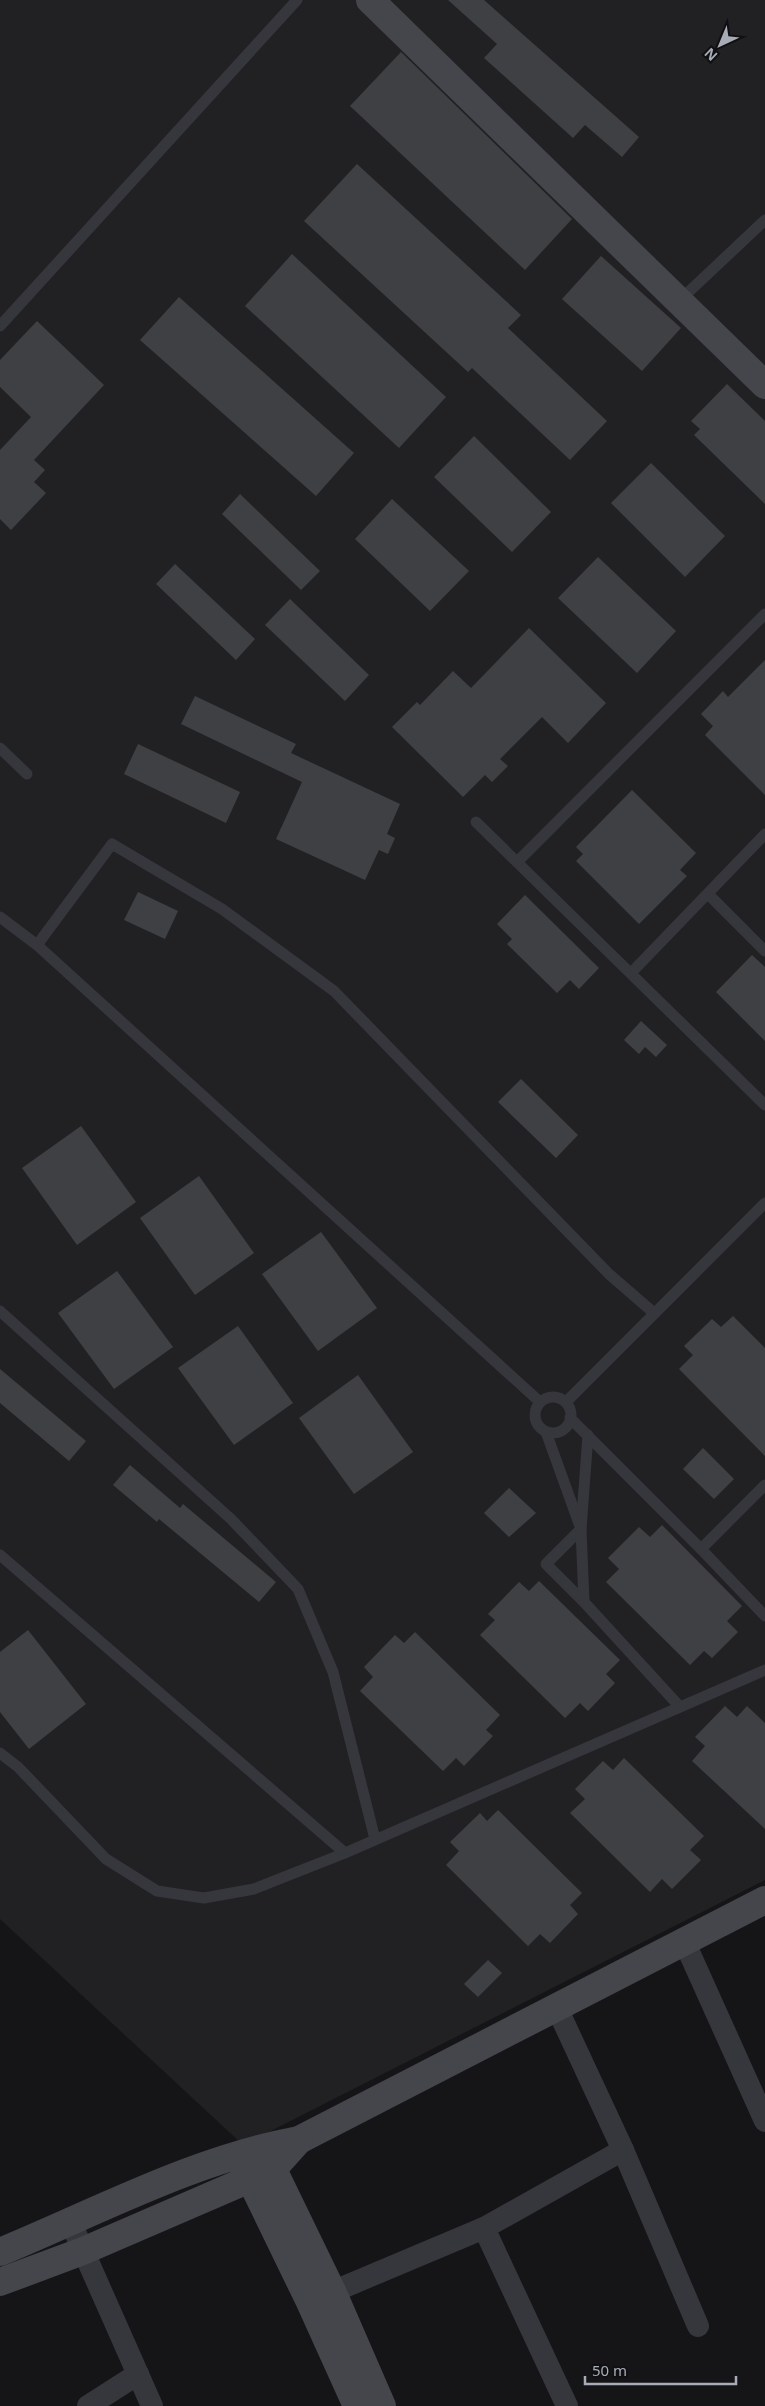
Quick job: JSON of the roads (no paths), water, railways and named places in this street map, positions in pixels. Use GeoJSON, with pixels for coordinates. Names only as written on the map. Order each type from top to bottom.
{"type":"FeatureCollection","features":[{"type":"Feature","properties":{"kind":"street"},"geometry":{"type":"LineString","coordinates":[[370,0],[765,385]]}},
{"type":"Feature","properties":{"kind":"street"},"geometry":{"type":"LineString","coordinates":[[0,2282],[84,2251],[556,2006],[765,1900]]}},
{"type":"Feature","properties":{"kind":"street"},"geometry":{"type":"LineString","coordinates":[[684,1941],[765,2121]]}},
{"type":"Feature","properties":{"kind":"street"},"geometry":{"type":"LineString","coordinates":[[556,2006],[623,2150],[698,2326]]}},
{"type":"Feature","properties":{"kind":"street"},"geometry":{"type":"LineString","coordinates":[[321,2297],[484,2228],[623,2150]]}},
{"type":"Feature","properties":{"kind":"street"},"geometry":{"type":"LineString","coordinates":[[0,2252],[167,2180],[256,2162]]}},
{"type":"Feature","properties":{"kind":"street"},"geometry":{"type":"LineString","coordinates":[[256,2162],[321,2297],[382,2406]]}},
{"type":"Feature","properties":{"kind":"street"},"geometry":{"type":"LineString","coordinates":[[71,2223],[152,2406]]}},
{"type":"Feature","properties":{"kind":"street"},"geometry":{"type":"LineString","coordinates":[[484,2228],[567,2406]]}},
{"type":"Feature","properties":{"kind":"street"},"geometry":{"type":"LineString","coordinates":[[321,2297],[357,2406]]}},
{"type":"Feature","properties":{"kind":"street"},"geometry":{"type":"LineString","coordinates":[[88,2406],[138,2374]]}},
{"type":"Feature","properties":{"kind":"lane"},"geometry":{"type":"LineString","coordinates":[[0,326],[297,0]]}},
{"type":"Feature","properties":{"kind":"lane"},"geometry":{"type":"LineString","coordinates":[[679,302],[765,220]]}},
{"type":"Feature","properties":{"kind":"lane"},"geometry":{"type":"LineString","coordinates":[[517,862],[765,614]]}},
{"type":"Feature","properties":{"kind":"lane"},"geometry":{"type":"LineString","coordinates":[[0,748],[27,774]]}},
{"type":"Feature","properties":{"kind":"lane"},"geometry":{"type":"LineString","coordinates":[[476,822],[765,1105]]}},
{"type":"Feature","properties":{"kind":"lane"},"geometry":{"type":"LineString","coordinates":[[631,973],[765,834]]}},
{"type":"Feature","properties":{"kind":"lane"},"geometry":{"type":"LineString","coordinates":[[37,946],[112,844],[222,909],[334,991],[609,1274],[654,1313]]}},
{"type":"Feature","properties":{"kind":"lane"},"geometry":{"type":"LineString","coordinates":[[708,894],[765,951]]}},
{"type":"Feature","properties":{"kind":"lane"},"geometry":{"type":"LineString","coordinates":[[0,918],[37,946],[540,1402]]}},
{"type":"Feature","properties":{"kind":"lane"},"geometry":{"type":"LineString","coordinates":[[566,1402],[765,1204]]}},
{"type":"Feature","properties":{"kind":"lane"},"geometry":{"type":"LineString","coordinates":[[0,1311],[231,1519],[298,1589],[333,1672],[375,1839]]}},
{"type":"Feature","properties":{"kind":"lane"},"geometry":{"type":"LineString","coordinates":[[553,1397],[566,1402],[570,1408],[570,1418],[566,1428],[560,1432],[546,1432],[540,1428],[535,1415],[540,1402],[553,1397]]}},
{"type":"Feature","properties":{"kind":"lane"},"geometry":{"type":"LineString","coordinates":[[570,1418],[701,1548],[765,1616]]}},
{"type":"Feature","properties":{"kind":"lane"},"geometry":{"type":"LineString","coordinates":[[546,1432],[581,1529]]}},
{"type":"Feature","properties":{"kind":"lane"},"geometry":{"type":"LineString","coordinates":[[584,1602],[581,1529],[588,1435]]}},
{"type":"Feature","properties":{"kind":"lane"},"geometry":{"type":"LineString","coordinates":[[701,1548],[765,1485]]}},
{"type":"Feature","properties":{"kind":"lane"},"geometry":{"type":"LineString","coordinates":[[581,1529],[546,1564],[584,1602],[680,1707]]}},
{"type":"Feature","properties":{"kind":"lane"},"geometry":{"type":"LineString","coordinates":[[0,1554],[345,1853]]}},
{"type":"Feature","properties":{"kind":"lane"},"geometry":{"type":"LineString","coordinates":[[0,1753],[18,1767],[106,1859],[157,1891],[204,1898],[254,1889],[345,1853],[765,1670]]}}]}
